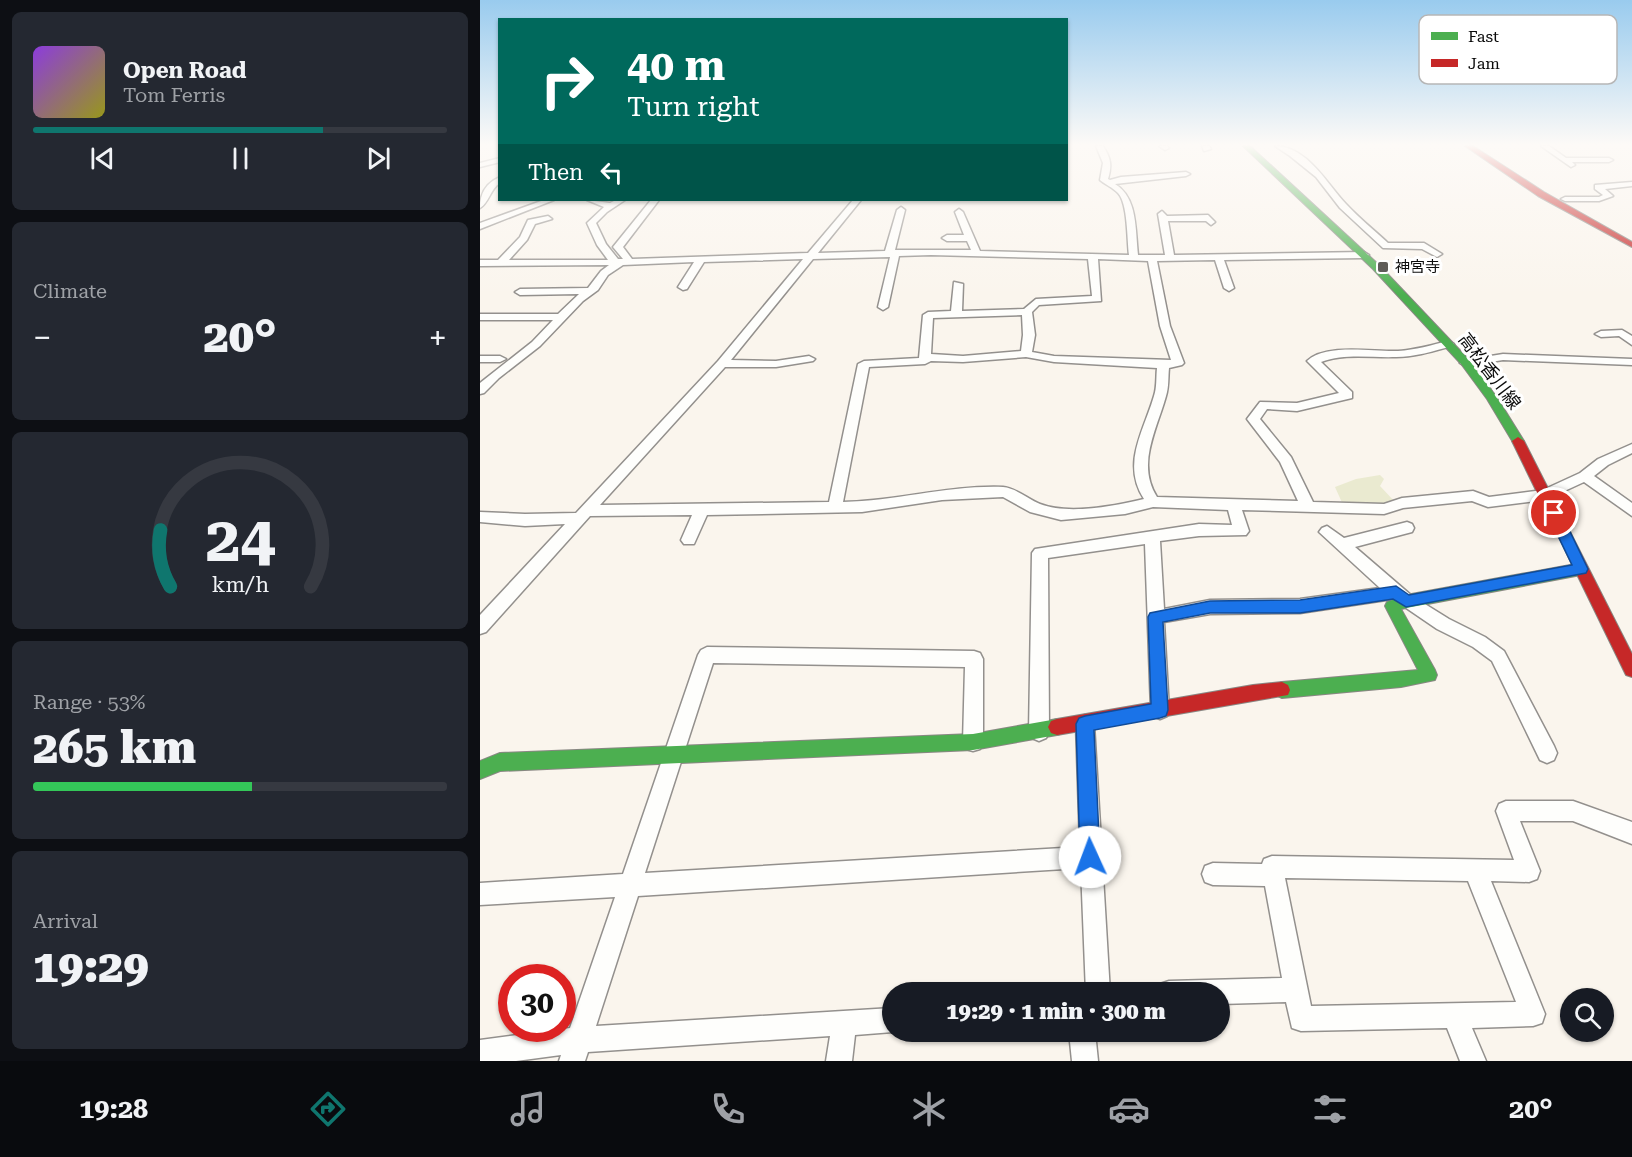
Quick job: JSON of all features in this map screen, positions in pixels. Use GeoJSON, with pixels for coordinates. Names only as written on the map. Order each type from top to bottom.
{"type":"FeatureCollection","features":[{"type":"Feature","properties":{"kind":"main road","name":"高松香川線"},"geometry":{"type":"LineString","coordinates":[[1300,196],[1364,255],[1466,363],[1492,398],[1522,447],[1632,670]]}},
{"type":"Feature","properties":{"kind":"main road"},"geometry":{"type":"LineString","coordinates":[[1545,196],[1632,244]]}},
{"type":"Feature","properties":{"kind":"main road"},"geometry":{"type":"LineString","coordinates":[[1560,196],[1632,236]]}},
{"type":"Feature","properties":{"kind":"main road"},"geometry":{"type":"LineString","coordinates":[[480,770],[500,762],[973,742],[1253,693],[1401,680],[1429,675],[1392,606],[1401,597],[1581,569]]}},
{"type":"Feature","properties":{"kind":"street"},"geometry":{"type":"LineString","coordinates":[[1124,196],[1127,199],[1134,258]]}},
{"type":"Feature","properties":{"kind":"street"},"geometry":{"type":"LineString","coordinates":[[1334,196],[1342,206],[1386,246],[1424,246],[1437,254]]}},
{"type":"Feature","properties":{"kind":"street"},"geometry":{"type":"LineString","coordinates":[[1565,199],[1599,200],[1608,196]]}},
{"type":"Feature","properties":{"kind":"street"},"geometry":{"type":"LineString","coordinates":[[480,226],[547,201]]}},
{"type":"Feature","properties":{"kind":"street"},"geometry":{"type":"LineString","coordinates":[[594,201],[610,206]]}},
{"type":"Feature","properties":{"kind":"street"},"geometry":{"type":"LineString","coordinates":[[619,201],[591,223],[602,245],[622,261]]}},
{"type":"Feature","properties":{"kind":"street"},"geometry":{"type":"LineString","coordinates":[[622,261],[618,247],[654,201]]}},
{"type":"Feature","properties":{"kind":"street"},"geometry":{"type":"LineString","coordinates":[[480,627],[722,363],[856,201]]}},
{"type":"Feature","properties":{"kind":"street"},"geometry":{"type":"LineString","coordinates":[[883,307],[901,210]]}},
{"type":"Feature","properties":{"kind":"street"},"geometry":{"type":"LineString","coordinates":[[959,212],[976,252]]}},
{"type":"Feature","properties":{"kind":"street"},"geometry":{"type":"LineString","coordinates":[[1170,258],[1162,217],[1208,218],[1211,222]]}},
{"type":"Feature","properties":{"kind":"street"},"geometry":{"type":"LineString","coordinates":[[480,272],[496,264],[524,238],[531,222],[548,219]]}},
{"type":"Feature","properties":{"kind":"street"},"geometry":{"type":"LineString","coordinates":[[947,238],[970,238]]}},
{"type":"Feature","properties":{"kind":"street"},"geometry":{"type":"LineString","coordinates":[[480,263],[976,252],[1134,258],[1364,255]]}},
{"type":"Feature","properties":{"kind":"street"},"geometry":{"type":"LineString","coordinates":[[835,508],[864,364],[925,361],[928,315],[1027,312],[1036,302],[1097,300],[1093,257]]}},
{"type":"Feature","properties":{"kind":"street"},"geometry":{"type":"LineString","coordinates":[[926,357],[963,359],[1026,354],[1054,359],[1178,363],[1165,326],[1152,258]]}},
{"type":"Feature","properties":{"kind":"street"},"geometry":{"type":"LineString","coordinates":[[1220,258],[1229,288]]}},
{"type":"Feature","properties":{"kind":"street"},"geometry":{"type":"LineString","coordinates":[[683,287],[701,259]]}},
{"type":"Feature","properties":{"kind":"street"},"geometry":{"type":"LineString","coordinates":[[480,390],[495,375],[536,345],[579,299],[590,291],[604,273],[622,261]]}},
{"type":"Feature","properties":{"kind":"street"},"geometry":{"type":"LineString","coordinates":[[956,315],[958,284]]}},
{"type":"Feature","properties":{"kind":"street"},"geometry":{"type":"LineString","coordinates":[[520,292],[590,291]]}},
{"type":"Feature","properties":{"kind":"street"},"geometry":{"type":"LineString","coordinates":[[1026,354],[1029,335],[1027,312]]}},
{"type":"Feature","properties":{"kind":"street"},"geometry":{"type":"LineString","coordinates":[[480,317],[556,317]]}},
{"type":"Feature","properties":{"kind":"street"},"geometry":{"type":"LineString","coordinates":[[1601,334],[1622,333],[1632,342]]}},
{"type":"Feature","properties":{"kind":"street"},"geometry":{"type":"LineString","coordinates":[[1308,508],[1297,477],[1282,451],[1253,419],[1264,405],[1297,407],[1348,395],[1313,361],[1322,356],[1398,354],[1448,344]]}},
{"type":"Feature","properties":{"kind":"street"},"geometry":{"type":"LineString","coordinates":[[1466,363],[1503,357],[1632,362]]}},
{"type":"Feature","properties":{"kind":"street"},"geometry":{"type":"LineString","coordinates":[[480,359],[500,359]]}},
{"type":"Feature","properties":{"kind":"street"},"geometry":{"type":"LineString","coordinates":[[722,363],[776,364],[809,359]]}},
{"type":"Feature","properties":{"kind":"street"},"geometry":{"type":"LineString","coordinates":[[1153,502],[1146,491],[1141,448],[1161,394],[1163,364]]}},
{"type":"Feature","properties":{"kind":"street"},"geometry":{"type":"LineString","coordinates":[[480,517],[525,520],[584,514],[702,509],[862,507],[942,495],[1005,492],[1035,508],[1061,515],[1125,509],[1153,502],[1384,509],[1402,503],[1473,496],[1488,502],[1545,495],[1585,476],[1604,462],[1632,448]]}},
{"type":"Feature","properties":{"kind":"street"},"geometry":{"type":"LineString","coordinates":[[1585,476],[1632,511]]}},
{"type":"Feature","properties":{"kind":"street"},"geometry":{"type":"LineString","coordinates":[[1039,732],[1040,553],[1199,530],[1241,531],[1234,506]]}},
{"type":"Feature","properties":{"kind":"street"},"geometry":{"type":"LineString","coordinates":[[689,540],[702,509]]}},
{"type":"Feature","properties":{"kind":"street"},"geometry":{"type":"LineString","coordinates":[[1341,545],[1407,528]]}},
{"type":"Feature","properties":{"kind":"street"},"geometry":{"type":"LineString","coordinates":[[1327,532],[1401,597],[1443,624],[1479,642],[1498,656],[1547,753]]}},
{"type":"Feature","properties":{"kind":"street"},"geometry":{"type":"LineString","coordinates":[[1152,536],[1160,710]]}},
{"type":"Feature","properties":{"kind":"street"},"geometry":{"type":"LineString","coordinates":[[1156,617],[1210,607],[1300,606],[1401,597]]}},
{"type":"Feature","properties":{"kind":"street"},"geometry":{"type":"LineString","coordinates":[[576,1051],[707,655],[974,659],[973,742]]}},
{"type":"Feature","properties":{"kind":"street"},"geometry":{"type":"LineString","coordinates":[[1085,724],[1097,982]]}},
{"type":"Feature","properties":{"kind":"street"},"geometry":{"type":"LineString","coordinates":[[1475,870],[1533,1014],[1301,1019],[1272,867],[1475,870],[1529,871],[1506,812],[1573,811],[1632,833]]}},
{"type":"Feature","properties":{"kind":"street"},"geometry":{"type":"LineString","coordinates":[[480,894],[1090,857]]}},
{"type":"Feature","properties":{"kind":"street"},"geometry":{"type":"LineString","coordinates":[[1213,874],[1273,875]]}},
{"type":"Feature","properties":{"kind":"street"},"geometry":{"type":"LineString","coordinates":[[1230,992],[1296,990]]}},
{"type":"Feature","properties":{"kind":"street"},"geometry":{"type":"LineString","coordinates":[[1455,1016],[1473,1061]]}},
{"type":"Feature","properties":{"kind":"street"},"geometry":{"type":"LineString","coordinates":[[480,1053],[576,1051],[882,1021]]}},
{"type":"Feature","properties":{"kind":"street"},"geometry":{"type":"LineString","coordinates":[[839,1061],[844,1025]]}},
{"type":"Feature","properties":{"kind":"street"},"geometry":{"type":"LineString","coordinates":[[1083,1042],[1084,1061]]}},
{"type":"Feature","properties":{"kind":"green space"},"geometry":{"type":"Polygon","coordinates":[[[1380,475],[1384,479],[1380,486],[1395,502],[1380,507],[1344,507],[1335,487],[1356,479],[1380,475]]]}},
{"type":"Feature","properties":{"kind":"traffic: fast"},"geometry":{"type":"LineString","coordinates":[[1299,196],[1376,267],[1466,363],[1492,398],[1518,441]]}},
{"type":"Feature","properties":{"kind":"traffic: fast"},"geometry":{"type":"LineString","coordinates":[[1282,690],[1401,680],[1429,675],[1392,606],[1406,601],[1581,569]]}},
{"type":"Feature","properties":{"kind":"traffic: fast"},"geometry":{"type":"LineString","coordinates":[[480,770],[500,762],[973,742],[1057,727]]}},
{"type":"Feature","properties":{"kind":"traffic: jam"},"geometry":{"type":"LineString","coordinates":[[1544,196],[1632,245]]}},
{"type":"Feature","properties":{"kind":"traffic: jam"},"geometry":{"type":"LineString","coordinates":[[1518,441],[1632,670]]}},
{"type":"Feature","properties":{"kind":"traffic: jam"},"geometry":{"type":"LineString","coordinates":[[1057,727],[1282,690]]}},
{"type":"Feature","properties":{"kind":"place","name":"神宮寺"},"geometry":{"type":"Point","coordinates":[1383,267]}},
{"type":"Feature","properties":{"kind":"route"},"geometry":{"type":"LineString","coordinates":[[1090,857],[1085,724],[1160,710],[1156,617],[1210,607],[1300,606],[1396,592],[1406,601],[1581,569],[1554,513]]}}]}
